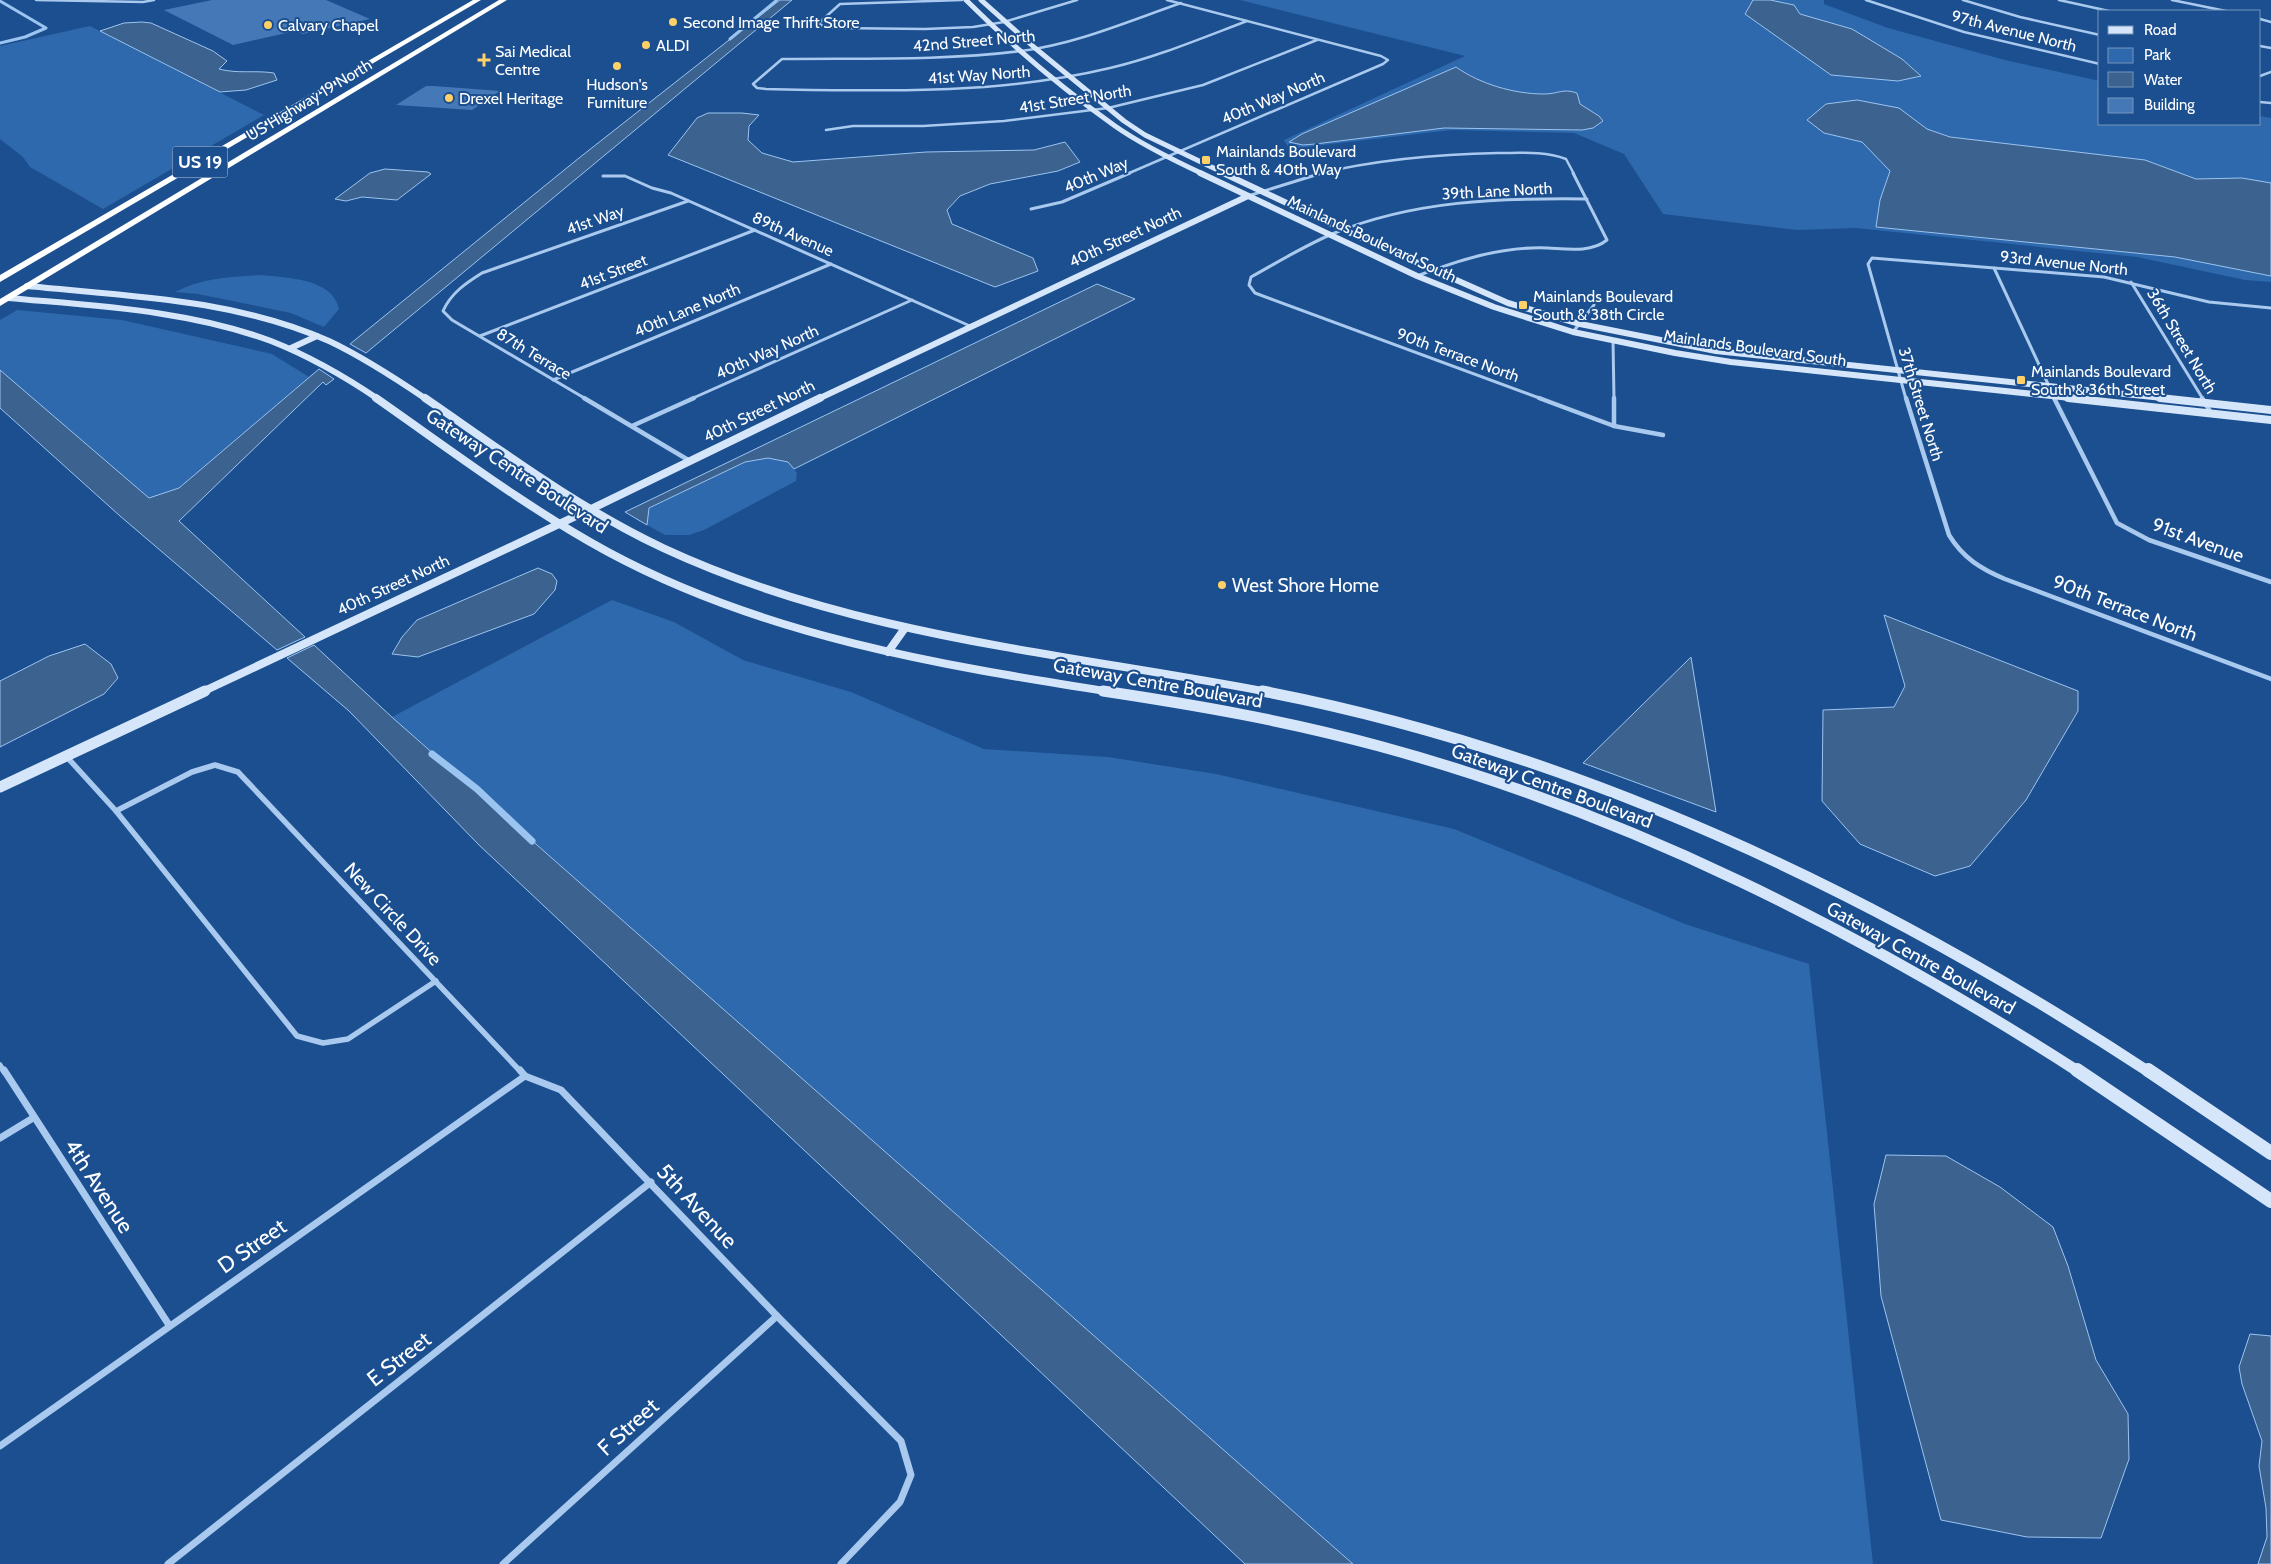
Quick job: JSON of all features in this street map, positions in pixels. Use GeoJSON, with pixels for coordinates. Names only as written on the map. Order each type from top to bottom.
{"type":"FeatureCollection","features":[{"type":"Feature","properties":{"kind":"highway","name":"US Highway 19 North"},"geometry":{"type":"LineString","coordinates":[[0,279],[478,0]]}},
{"type":"Feature","properties":{"kind":"highway","name":"US Highway 19 North"},"geometry":{"type":"LineString","coordinates":[[4,300],[504,0]]}},
{"type":"Feature","properties":{"kind":"highway"},"geometry":{"type":"LineString","coordinates":[[312,115],[322,103],[412,49],[404,42]]}},
{"type":"Feature","properties":{"kind":"highway"},"geometry":{"type":"LineString","coordinates":[[4,300],[32,274],[231,154],[268,123]]}},
{"type":"Feature","properties":{"kind":"street"},"geometry":{"type":"LineString","coordinates":[[36,0],[143,2],[154,0]]}},
{"type":"Feature","properties":{"kind":"street"},"geometry":{"type":"LineString","coordinates":[[964,0],[855,2],[840,4],[820,22],[820,25],[835,28],[926,29],[990,24],[1004,22],[1077,0]]}},
{"type":"Feature","properties":{"kind":"street","name":"Mainlands Boulevard South"},"geometry":{"type":"LineString","coordinates":[[964,0],[1093,110],[1137,141],[1417,276],[1494,307],[1573,332],[1731,362],[2271,420]]}},
{"type":"Feature","properties":{"kind":"street","name":"Mainlands Boulevard South"},"geometry":{"type":"LineString","coordinates":[[981,0],[1069,77],[1145,135],[1344,230],[1508,303],[1580,324],[1716,351],[2271,410]]}},
{"type":"Feature","properties":{"kind":"street"},"geometry":{"type":"LineString","coordinates":[[1167,0],[1318,40]]}},
{"type":"Feature","properties":{"kind":"street","name":"97th Avenue North"},"geometry":{"type":"LineString","coordinates":[[1866,0],[1964,32],[2098,64]]}},
{"type":"Feature","properties":{"kind":"street"},"geometry":{"type":"LineString","coordinates":[[1963,0],[2020,18],[2098,35]]}},
{"type":"Feature","properties":{"kind":"street"},"geometry":{"type":"LineString","coordinates":[[2059,0],[2104,10]]}},
{"type":"Feature","properties":{"kind":"street"},"geometry":{"type":"LineString","coordinates":[[2172,0],[2221,10]]}},
{"type":"Feature","properties":{"kind":"street","name":"42nd Street North"},"geometry":{"type":"LineString","coordinates":[[792,58],[934,58],[1022,50],[1086,36],[1181,4]]}},
{"type":"Feature","properties":{"kind":"street","name":"41st Way North"},"geometry":{"type":"LineString","coordinates":[[792,58],[777,62],[753,84],[757,88],[766,89],[930,91],[996,87],[1069,77],[1138,60],[1247,21]]}},
{"type":"Feature","properties":{"kind":"street","name":"40th Way North"},"geometry":{"type":"LineString","coordinates":[[1167,157],[1383,64],[1388,60],[1381,56],[1318,40]]}},
{"type":"Feature","properties":{"kind":"street","name":"41st Street North"},"geometry":{"type":"LineString","coordinates":[[826,130],[853,126],[974,123],[1108,108],[1203,84],[1318,40]]}},
{"type":"Feature","properties":{"kind":"street","name":"40th Street North"},"geometry":{"type":"LineString","coordinates":[[0,787],[591,509],[970,326],[1261,191],[1304,176],[1333,169],[1406,158],[1493,153],[1556,155],[1566,159],[1587,199]]}},
{"type":"Feature","properties":{"kind":"street","name":"40th Way"},"geometry":{"type":"LineString","coordinates":[[1031,209],[1062,202],[1167,157]]}},
{"type":"Feature","properties":{"kind":"street","name":"89th Avenue"},"geometry":{"type":"LineString","coordinates":[[603,176],[625,176],[652,188],[671,193],[970,326]]}},
{"type":"Feature","properties":{"kind":"street","name":"39th Lane North"},"geometry":{"type":"LineString","coordinates":[[1249,285],[1251,277],[1330,235],[1406,210],[1452,202],[1495,198],[1587,199]]}},
{"type":"Feature","properties":{"kind":"street"},"geometry":{"type":"LineString","coordinates":[[1417,276],[1479,254],[1513,249],[1592,249],[1603,245],[1606,240],[1587,199]]}},
{"type":"Feature","properties":{"kind":"street","name":"41st Way"},"geometry":{"type":"LineString","coordinates":[[511,263],[688,200]]}},
{"type":"Feature","properties":{"kind":"street","name":"41st Street"},"geometry":{"type":"LineString","coordinates":[[480,336],[755,230]]}},
{"type":"Feature","properties":{"kind":"street","name":"37th Street North"},"geometry":{"type":"LineString","coordinates":[[1883,258],[1872,258],[1868,264],[1897,370],[1949,535],[1958,551],[1970,562]]}},
{"type":"Feature","properties":{"kind":"street","name":"93rd Avenue North"},"geometry":{"type":"LineString","coordinates":[[1883,258],[2104,277],[2210,302],[2271,308]]}},
{"type":"Feature","properties":{"kind":"street","name":"87th Terrace"},"geometry":{"type":"LineString","coordinates":[[511,263],[482,273],[469,281],[446,301],[443,311],[452,320],[690,461]]}},
{"type":"Feature","properties":{"kind":"street","name":"40th Lane North"},"geometry":{"type":"LineString","coordinates":[[553,380],[831,264]]}},
{"type":"Feature","properties":{"kind":"street"},"geometry":{"type":"LineString","coordinates":[[1994,268],[2052,396]]}},
{"type":"Feature","properties":{"kind":"street","name":"36th Street North"},"geometry":{"type":"LineString","coordinates":[[2131,282],[2211,413]]}},
{"type":"Feature","properties":{"kind":"street","name":"90th Terrace North"},"geometry":{"type":"LineString","coordinates":[[1249,285],[1255,293],[1614,426],[1664,436]]}},
{"type":"Feature","properties":{"kind":"street","name":"Gateway Centre Boulevard"},"geometry":{"type":"LineString","coordinates":[[27,286],[217,308],[295,327],[352,352],[614,523],[696,563],[816,605],[905,628],[985,645],[1306,698],[1387,718],[1478,745],[1585,781],[1683,820],[1791,869],[1903,926],[2023,993],[2122,1053],[2271,1153]]}},
{"type":"Feature","properties":{"kind":"street","name":"Gateway Centre Boulevard"},"geometry":{"type":"LineString","coordinates":[[4,300],[121,309],[213,322],[258,335],[291,348],[353,382],[558,524],[610,552],[685,587],[823,636],[919,660],[1237,713],[1338,736],[1433,762],[1523,790],[1608,823],[1703,863],[1802,911],[1896,961],[2018,1033],[2271,1201]]}},
{"type":"Feature","properties":{"kind":"street","name":"40th Way North"},"geometry":{"type":"LineString","coordinates":[[632,426],[912,300]]}},
{"type":"Feature","properties":{"kind":"street"},"geometry":{"type":"LineString","coordinates":[[1573,332],[1594,305]]}},
{"type":"Feature","properties":{"kind":"street"},"geometry":{"type":"LineString","coordinates":[[291,348],[317,336]]}},
{"type":"Feature","properties":{"kind":"street"},"geometry":{"type":"LineString","coordinates":[[1613,340],[1614,426]]}},
{"type":"Feature","properties":{"kind":"street","name":"91st Avenue"},"geometry":{"type":"LineString","coordinates":[[2052,396],[2117,523],[2149,540],[2271,582]]}},
{"type":"Feature","properties":{"kind":"street","name":"90th Terrace North"},"geometry":{"type":"LineString","coordinates":[[1970,562],[2005,579],[2271,679]]}},
{"type":"Feature","properties":{"kind":"street"},"geometry":{"type":"LineString","coordinates":[[888,652],[905,628]]}},
{"type":"Feature","properties":{"kind":"street","name":"New Circle Drive"},"geometry":{"type":"LineString","coordinates":[[66,756],[116,811],[297,1036],[323,1043],[348,1039],[436,981],[238,772],[215,764],[192,772],[116,811]]}},
{"type":"Feature","properties":{"kind":"street","name":"5th Avenue"},"geometry":{"type":"LineString","coordinates":[[436,981],[525,1076],[561,1090],[652,1182],[777,1316],[901,1441],[911,1475],[900,1502],[841,1564]]}},
{"type":"Feature","properties":{"kind":"street","name":"4th Avenue"},"geometry":{"type":"LineString","coordinates":[[0,1065],[169,1325]]}},
{"type":"Feature","properties":{"kind":"street","name":"D Street"},"geometry":{"type":"LineString","coordinates":[[0,1446],[169,1325],[525,1076]]}},
{"type":"Feature","properties":{"kind":"street"},"geometry":{"type":"LineString","coordinates":[[0,1138],[33,1118]]}},
{"type":"Feature","properties":{"kind":"street","name":"E Street"},"geometry":{"type":"LineString","coordinates":[[168,1564],[652,1182]]}},
{"type":"Feature","properties":{"kind":"street","name":"F Street"},"geometry":{"type":"LineString","coordinates":[[503,1564],[777,1316]]}},
{"type":"Feature","properties":{"kind":"green space"},"geometry":{"type":"Polygon","coordinates":[[[1240,0],[1824,0],[1824,4],[1888,28],[2005,60],[2098,81],[2098,125],[2261,125],[2261,116],[2271,118],[2271,282],[2245,280],[2137,257],[1856,228],[1797,230],[1663,214],[1624,154],[1574,133],[1451,130],[1289,149],[1284,140],[1465,56],[1240,0]]]}},
{"type":"Feature","properties":{"kind":"green space"},"geometry":{"type":"Polygon","coordinates":[[[90,26],[264,115],[103,209],[30,167],[23,157],[0,139],[0,46],[90,26]]]}},
{"type":"Feature","properties":{"kind":"green space"},"geometry":{"type":"Polygon","coordinates":[[[261,275],[296,279],[319,285],[335,299],[339,309],[324,327],[291,313],[198,294],[175,292],[206,281],[261,275]]]}},
{"type":"Feature","properties":{"kind":"green space"},"geometry":{"type":"Polygon","coordinates":[[[17,310],[122,320],[272,354],[309,377],[179,488],[149,498],[0,370],[0,320],[17,310]]]}},
{"type":"Feature","properties":{"kind":"green space"},"geometry":{"type":"Polygon","coordinates":[[[768,458],[788,462],[797,473],[796,481],[704,530],[689,535],[665,535],[647,525],[648,509],[745,462],[768,458]]]}},
{"type":"Feature","properties":{"kind":"green space"},"geometry":{"type":"Polygon","coordinates":[[[612,600],[674,622],[743,660],[851,692],[984,749],[1108,757],[1216,774],[1454,829],[1685,924],[1809,964],[1873,1564],[1353,1564],[392,717],[612,600]]]}},
{"type":"Feature","properties":{"kind":"water"},"geometry":{"type":"Polygon","coordinates":[[[780,0],[792,0],[366,353],[350,344],[579,158],[780,0]]]}},
{"type":"Feature","properties":{"kind":"water"},"geometry":{"type":"Polygon","coordinates":[[[1753,0],[1770,0],[1794,5],[1800,14],[1852,29],[1902,59],[1921,76],[1898,81],[1831,75],[1745,14],[1753,0]]]}},
{"type":"Feature","properties":{"kind":"water"},"geometry":{"type":"Polygon","coordinates":[[[124,23],[151,23],[213,51],[227,61],[219,69],[274,73],[277,80],[246,90],[220,92],[100,31],[124,23]]]}},
{"type":"Feature","properties":{"kind":"water"},"geometry":{"type":"Polygon","coordinates":[[[1456,67],[1486,83],[1509,90],[1533,94],[1549,94],[1564,91],[1577,93],[1580,104],[1599,116],[1603,121],[1593,128],[1582,130],[1444,128],[1315,144],[1303,145],[1289,142],[1302,134],[1456,67]]]}},
{"type":"Feature","properties":{"kind":"water"},"geometry":{"type":"Polygon","coordinates":[[[1857,100],[1899,108],[1927,129],[1950,137],[2145,160],[2196,179],[2242,178],[2271,183],[2271,276],[2175,257],[1876,227],[1880,200],[1890,171],[1862,142],[1824,133],[1807,120],[1826,104],[1857,100]]]}},
{"type":"Feature","properties":{"kind":"water"},"geometry":{"type":"Polygon","coordinates":[[[708,113],[759,115],[749,126],[748,140],[762,153],[793,162],[926,152],[1034,150],[1065,142],[1080,162],[1058,171],[990,184],[960,196],[947,210],[952,224],[1033,258],[1038,271],[995,287],[668,155],[697,118],[708,113]]]}},
{"type":"Feature","properties":{"kind":"water"},"geometry":{"type":"Polygon","coordinates":[[[385,169],[428,172],[431,174],[397,200],[362,197],[346,201],[335,199],[370,173],[385,169]]]}},
{"type":"Feature","properties":{"kind":"water"},"geometry":{"type":"Polygon","coordinates":[[[1097,284],[1135,299],[794,469],[788,462],[768,458],[745,462],[649,508],[647,525],[625,512],[1097,284]]]}},
{"type":"Feature","properties":{"kind":"water"},"geometry":{"type":"Polygon","coordinates":[[[319,369],[334,379],[326,385],[323,382],[179,521],[305,637],[277,650],[120,516],[0,408],[0,370],[149,498],[179,488],[319,369]]]}},
{"type":"Feature","properties":{"kind":"water"},"geometry":{"type":"Polygon","coordinates":[[[538,568],[552,574],[557,581],[555,590],[534,614],[418,657],[392,654],[402,637],[417,620],[538,568]]]}},
{"type":"Feature","properties":{"kind":"water"},"geometry":{"type":"Polygon","coordinates":[[[1884,615],[2078,691],[2078,711],[2026,800],[1970,866],[1935,876],[1860,844],[1822,801],[1823,710],[1894,707],[1905,686],[1884,615]]]}},
{"type":"Feature","properties":{"kind":"water"},"geometry":{"type":"Polygon","coordinates":[[[85,644],[111,664],[118,678],[104,694],[0,747],[0,681],[49,656],[85,644]]]}},
{"type":"Feature","properties":{"kind":"water"},"geometry":{"type":"Polygon","coordinates":[[[314,645],[394,719],[1353,1564],[1245,1564],[479,845],[349,711],[287,658],[314,645]]]}},
{"type":"Feature","properties":{"kind":"water"},"geometry":{"type":"Polygon","coordinates":[[[1691,657],[1716,812],[1583,763],[1691,657]]]}},
{"type":"Feature","properties":{"kind":"water"},"geometry":{"type":"Polygon","coordinates":[[[1886,1155],[1946,1156],[2000,1187],[2053,1227],[2068,1266],[2096,1360],[2128,1414],[2129,1459],[2101,1538],[2027,1537],[1941,1520],[1881,1296],[1874,1204],[1886,1155]]]}},
{"type":"Feature","properties":{"kind":"water"},"geometry":{"type":"Polygon","coordinates":[[[2250,1334],[2271,1336],[2271,1564],[2258,1564],[2267,1537],[2266,1508],[2259,1466],[2262,1441],[2242,1384],[2239,1367],[2250,1334]]]}},
{"type":"Feature","properties":{"kind":"building","name":"Calvary Chapel"},"geometry":{"type":"Polygon","coordinates":[[[212,0],[326,0],[370,19],[303,34],[295,31],[233,45],[164,10],[212,0]]]}},
{"type":"Feature","properties":{"kind":"building","name":"Drexel Heritage"},"geometry":{"type":"Polygon","coordinates":[[[426,86],[500,91],[472,110],[396,105],[426,86]]]}},
{"type":"Feature","properties":{"kind":"waterway"},"geometry":{"type":"LineString","coordinates":[[730,39],[777,0]]}},
{"type":"Feature","properties":{"kind":"waterway"},"geometry":{"type":"LineString","coordinates":[[0,1],[46,28],[25,37],[0,43]]}},
{"type":"Feature","properties":{"kind":"waterway"},"geometry":{"type":"LineString","coordinates":[[432,754],[477,789],[532,841]]}},
{"type":"Feature","properties":{"kind":"place","name":"Second Image Thrift Store"},"geometry":{"type":"Point","coordinates":[673,22]}},
{"type":"Feature","properties":{"kind":"place","name":"Calvary Chapel"},"geometry":{"type":"Point","coordinates":[268,25]}},
{"type":"Feature","properties":{"kind":"place","name":"ALDI"},"geometry":{"type":"Point","coordinates":[646,45]}},
{"type":"Feature","properties":{"kind":"place","name":"Sai Medical Centre"},"geometry":{"type":"Point","coordinates":[484,60]}},
{"type":"Feature","properties":{"kind":"place","name":"Hudson's Furniture"},"geometry":{"type":"Point","coordinates":[617,66]}},
{"type":"Feature","properties":{"kind":"place","name":"Drexel Heritage"},"geometry":{"type":"Point","coordinates":[449,98]}},
{"type":"Feature","properties":{"kind":"place","name":"Mainlands Boulevard South & 40th Way"},"geometry":{"type":"Point","coordinates":[1206,160]}},
{"type":"Feature","properties":{"kind":"place","name":"Mainlands Boulevard South & 38th Circle"},"geometry":{"type":"Point","coordinates":[1523,305]}},
{"type":"Feature","properties":{"kind":"place","name":"Mainlands Boulevard South & 36th Street"},"geometry":{"type":"Point","coordinates":[2021,380]}},
{"type":"Feature","properties":{"kind":"place","name":"West Shore Home"},"geometry":{"type":"Point","coordinates":[1222,585]}}]}
